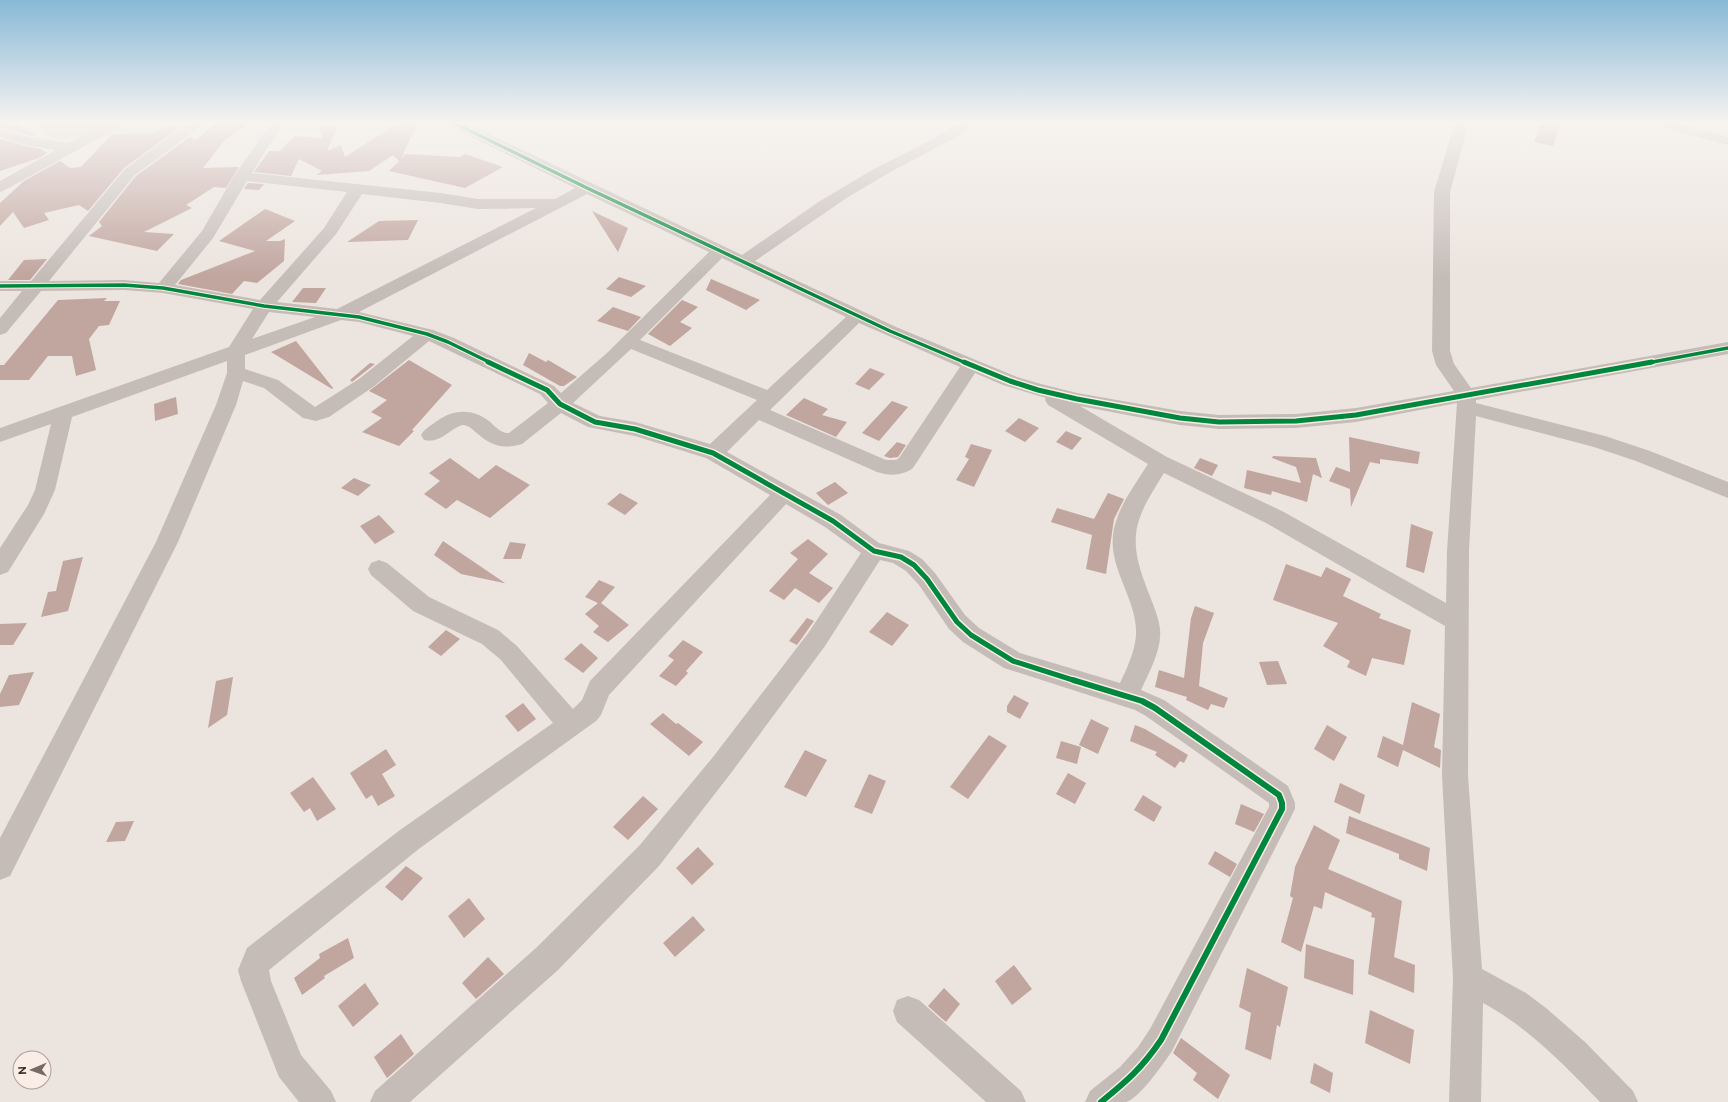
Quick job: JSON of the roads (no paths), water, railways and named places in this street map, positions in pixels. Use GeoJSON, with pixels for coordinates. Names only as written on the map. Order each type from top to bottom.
{"type":"FeatureCollection","features":[{"type":"Feature","properties":{"kind":"street"},"geometry":{"type":"LineString","coordinates":[[0,187],[25,173]]}},
{"type":"Feature","properties":{"kind":"street"},"geometry":{"type":"LineString","coordinates":[[0,329],[129,173]]}},
{"type":"Feature","properties":{"kind":"street"},"geometry":{"type":"LineString","coordinates":[[163,288],[206,236],[243,173]]}},
{"type":"Feature","properties":{"kind":"street"},"geometry":{"type":"LineString","coordinates":[[557,173],[857,316],[1010,381],[1038,390],[1143,412],[1219,422],[1296,421],[1356,415],[1467,401],[1728,348]]}},
{"type":"Feature","properties":{"kind":"street"},"geometry":{"type":"LineString","coordinates":[[743,262],[875,173]]}},
{"type":"Feature","properties":{"kind":"street"},"geometry":{"type":"LineString","coordinates":[[1447,173],[1442,192],[1441,351],[1445,365],[1467,401],[1458,551],[1455,776],[1468,978],[1465,1102]]}},
{"type":"Feature","properties":{"kind":"street"},"geometry":{"type":"LineString","coordinates":[[241,176],[441,198],[478,204],[559,203]]}},
{"type":"Feature","properties":{"kind":"street"},"geometry":{"type":"LineString","coordinates":[[0,435],[63,414],[236,362],[338,315],[587,188]]}},
{"type":"Feature","properties":{"kind":"street"},"geometry":{"type":"LineString","coordinates":[[0,866],[167,542],[226,405],[236,362],[264,306],[330,231],[357,189]]}},
{"type":"Feature","properties":{"kind":"street"},"geometry":{"type":"LineString","coordinates":[[431,435],[453,421],[470,419],[500,441],[507,442],[515,439],[560,404],[629,342],[719,251]]}},
{"type":"Feature","properties":{"kind":"street"},"geometry":{"type":"LineString","coordinates":[[0,286],[124,285],[163,288],[264,306],[359,317],[427,334],[460,346],[547,390],[560,404],[595,422],[634,429],[665,437],[712,453],[833,520],[874,550],[901,557],[914,565],[927,579],[957,622],[971,635],[988,647],[1013,661],[1127,695],[1155,708],[1279,795],[1282,803],[1282,809],[1160,1040],[1149,1058],[1132,1078],[1101,1102]]}},
{"type":"Feature","properties":{"kind":"street"},"geometry":{"type":"LineString","coordinates":[[712,453],[765,405],[857,316]]}},
{"type":"Feature","properties":{"kind":"street"},"geometry":{"type":"LineString","coordinates":[[236,362],[262,380],[271,384],[310,413],[316,414],[322,412],[366,383],[427,334]]}},
{"type":"Feature","properties":{"kind":"street"},"geometry":{"type":"LineString","coordinates":[[629,342],[765,405],[884,467],[900,467],[906,463],[971,365]]}},
{"type":"Feature","properties":{"kind":"street"},"geometry":{"type":"LineString","coordinates":[[1038,390],[1160,462],[1274,517],[1457,621]]}},
{"type":"Feature","properties":{"kind":"street"},"geometry":{"type":"LineString","coordinates":[[1467,401],[1643,456],[1728,490]]}},
{"type":"Feature","properties":{"kind":"street"},"geometry":{"type":"LineString","coordinates":[[0,566],[37,508],[45,490],[63,414]]}},
{"type":"Feature","properties":{"kind":"street"},"geometry":{"type":"LineString","coordinates":[[1127,695],[1146,648],[1148,630],[1126,558],[1124,535],[1132,508],[1160,462]]}},
{"type":"Feature","properties":{"kind":"street"},"geometry":{"type":"LineString","coordinates":[[320,1102],[290,1066],[256,981],[253,970],[258,959],[410,839],[587,713],[592,707],[599,689],[784,493]]}},
{"type":"Feature","properties":{"kind":"street"},"geometry":{"type":"LineString","coordinates":[[386,1102],[547,959],[649,856],[722,765],[817,639],[874,550]]}},
{"type":"Feature","properties":{"kind":"street"},"geometry":{"type":"LineString","coordinates":[[379,569],[421,604],[490,637],[509,653],[571,725]]}},
{"type":"Feature","properties":{"kind":"street"},"geometry":{"type":"LineString","coordinates":[[1468,978],[1520,1008],[1549,1031],[1588,1067],[1622,1102]]}},
{"type":"Feature","properties":{"kind":"street"},"geometry":{"type":"LineString","coordinates":[[908,1011],[1010,1102]]}}]}
